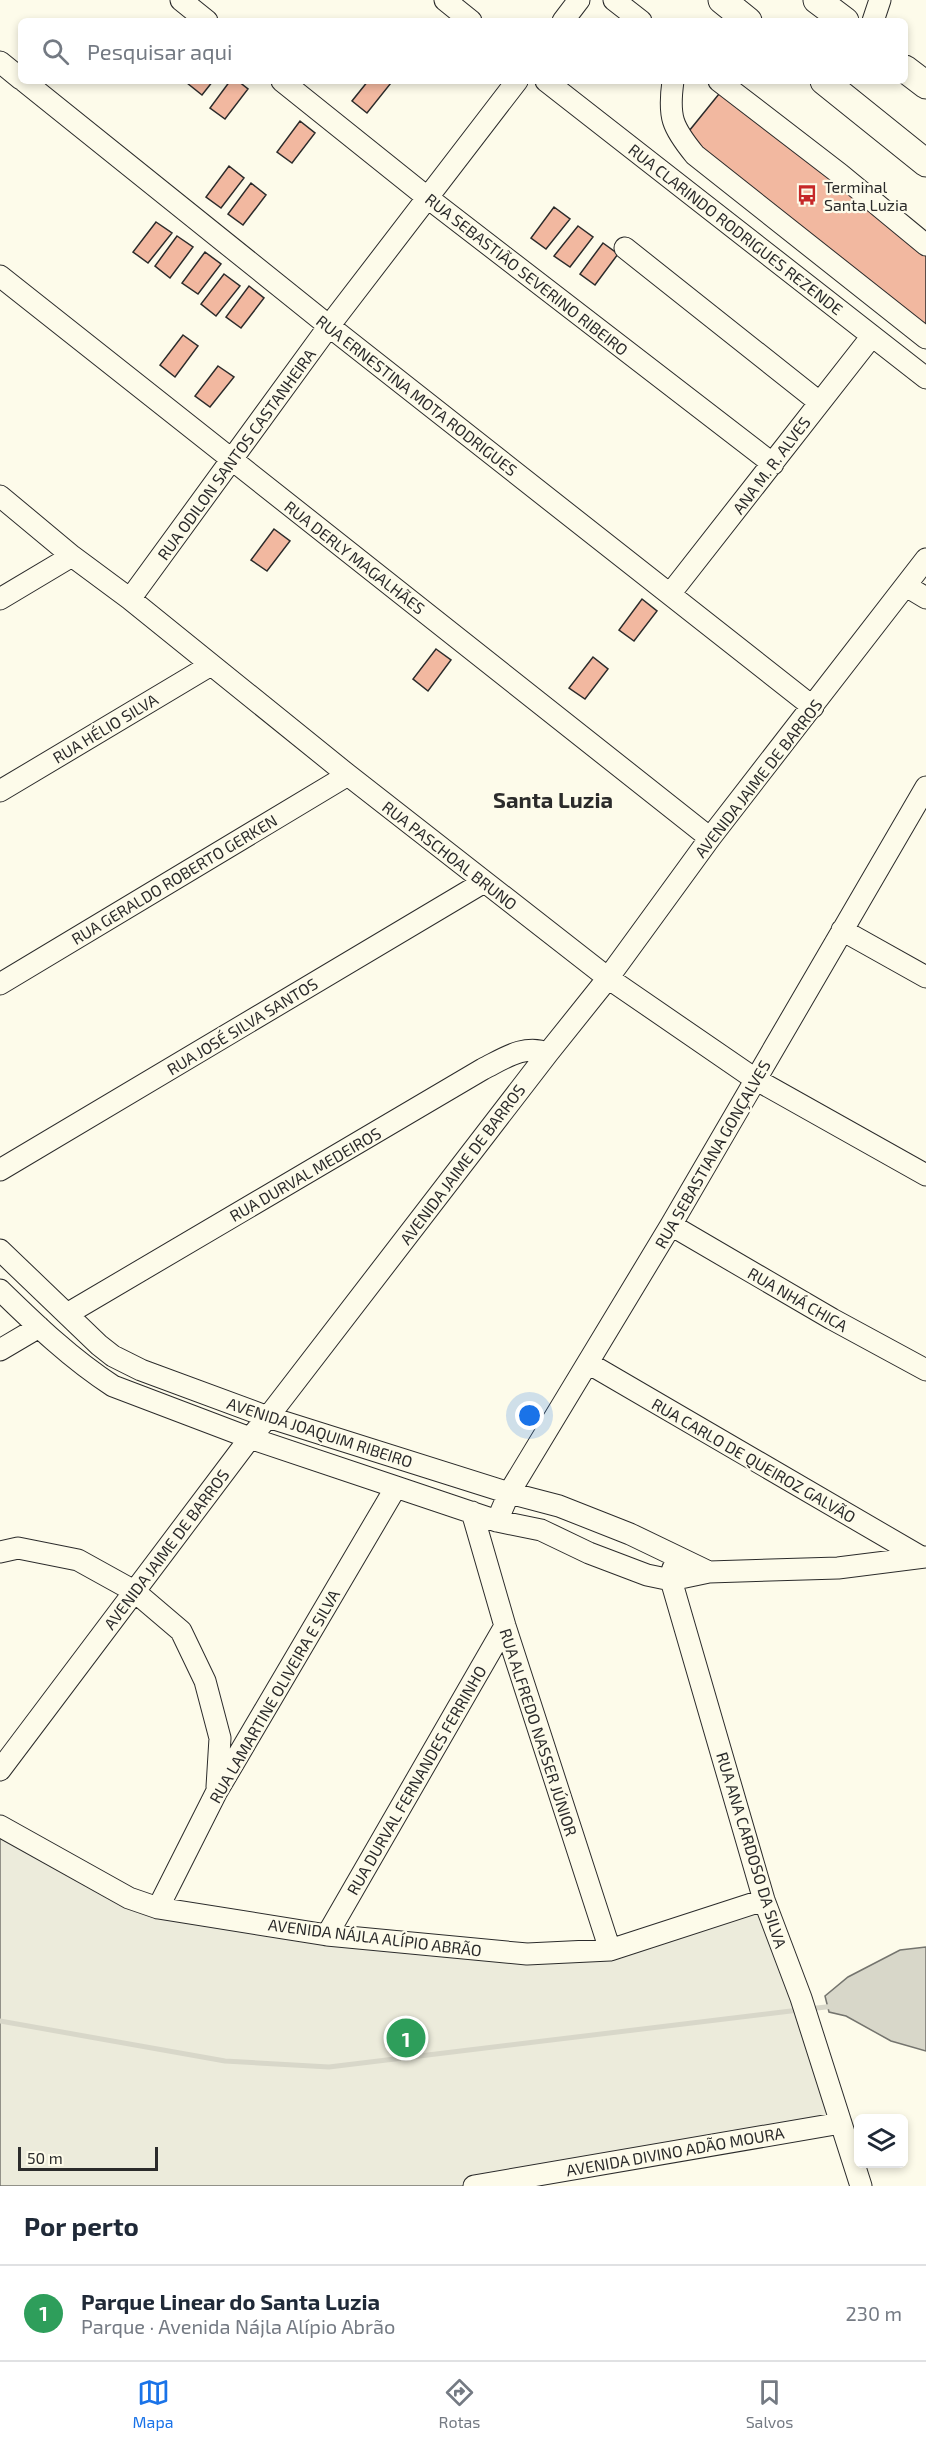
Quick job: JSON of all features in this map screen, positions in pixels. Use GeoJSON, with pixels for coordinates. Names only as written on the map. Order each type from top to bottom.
{"type":"FeatureCollection","features":[{"type":"Feature","properties":{"kind":"main road"},"geometry":{"type":"LineString","coordinates":[[722,0],[744,18]]}},
{"type":"Feature","properties":{"kind":"main road"},"geometry":{"type":"LineString","coordinates":[[818,0],[841,18]]}},
{"type":"Feature","properties":{"kind":"main road"},"geometry":{"type":"LineString","coordinates":[[908,71],[926,85]]}},
{"type":"Feature","properties":{"kind":"main road"},"geometry":{"type":"LineString","coordinates":[[828,84],[926,163]]}},
{"type":"Feature","properties":{"kind":"street"},"geometry":{"type":"LineString","coordinates":[[181,0],[203,18]]}},
{"type":"Feature","properties":{"kind":"street"},"geometry":{"type":"LineString","coordinates":[[445,0],[467,18]]}},
{"type":"Feature","properties":{"kind":"street"},"geometry":{"type":"LineString","coordinates":[[565,18],[579,0]]}},
{"type":"Feature","properties":{"kind":"street"},"geometry":{"type":"LineString","coordinates":[[614,0],[637,18]]}},
{"type":"Feature","properties":{"kind":"street"},"geometry":{"type":"LineString","coordinates":[[874,18],[880,0]]}},
{"type":"Feature","properties":{"kind":"street","name":"RUA ERNESTINA MOTA RODRIGUES"},"geometry":{"type":"LineString","coordinates":[[0,62],[18,77]]}},
{"type":"Feature","properties":{"kind":"street","name":"RUA ERNESTINA MOTA RODRIGUES"},"geometry":{"type":"LineString","coordinates":[[27,84],[329,326],[813,707]]}},
{"type":"Feature","properties":{"kind":"street","name":"RUA SEBASTIÃO SEVERINO RIBEIRO"},"geometry":{"type":"LineString","coordinates":[[286,84],[428,198],[773,464]]}},
{"type":"Feature","properties":{"kind":"street","name":"RUA ODILON SANTOS CASTANHEIRA"},"geometry":{"type":"LineString","coordinates":[[130,599],[329,326],[515,84]]}},
{"type":"Feature","properties":{"kind":"street","name":"RUA CLARINDO RODRIGUES REZENDE"},"geometry":{"type":"LineString","coordinates":[[550,84],[926,378]]}},
{"type":"Feature","properties":{"kind":"street"},"geometry":{"type":"LineString","coordinates":[[673,84],[671,98],[675,128],[695,155],[926,339]]}},
{"type":"Feature","properties":{"kind":"street"},"geometry":{"type":"LineString","coordinates":[[723,84],[840,174],[926,245]]}},
{"type":"Feature","properties":{"kind":"street"},"geometry":{"type":"LineString","coordinates":[[625,248],[819,402]]}},
{"type":"Feature","properties":{"kind":"street","name":"RUA DERLY MAGALHÃES"},"geometry":{"type":"LineString","coordinates":[[0,276],[710,838]]}},
{"type":"Feature","properties":{"kind":"street","name":"ANA M. R. ALVES"},"geometry":{"type":"LineString","coordinates":[[670,594],[872,336]]}},
{"type":"Feature","properties":{"kind":"street","name":"RUA PASCHOAL BRUNO"},"geometry":{"type":"LineString","coordinates":[[0,496],[348,775],[608,978],[755,1079],[926,1175]]}},
{"type":"Feature","properties":{"kind":"street"},"geometry":{"type":"LineString","coordinates":[[0,599],[72,556]]}},
{"type":"Feature","properties":{"kind":"street","name":"AVENIDA JAIME DE BARROS"},"geometry":{"type":"LineString","coordinates":[[0,1770],[250,1438],[608,978],[710,838],[926,559]]}},
{"type":"Feature","properties":{"kind":"street"},"geometry":{"type":"LineString","coordinates":[[906,586],[926,598]]}},
{"type":"Feature","properties":{"kind":"street","name":"RUA HÉLIO SILVA"},"geometry":{"type":"LineString","coordinates":[[0,791],[211,665]]}},
{"type":"Feature","properties":{"kind":"street","name":"RUA GERALDO ROBERTO GERKEN"},"geometry":{"type":"LineString","coordinates":[[0,984],[348,775]]}},
{"type":"Feature","properties":{"kind":"street","name":"RUA SEBASTIANA GONÇALVES"},"geometry":{"type":"LineString","coordinates":[[496,1521],[509,1493],[671,1225],[926,787]]}},
{"type":"Feature","properties":{"kind":"street","name":"RUA JOSÉ SILVA SANTOS"},"geometry":{"type":"LineString","coordinates":[[0,1170],[484,882]]}},
{"type":"Feature","properties":{"kind":"street"},"geometry":{"type":"LineString","coordinates":[[842,930],[926,977]]}},
{"type":"Feature","properties":{"kind":"street","name":"RUA DURVAL MEDEIROS"},"geometry":{"type":"LineString","coordinates":[[67,1314],[483,1069],[526,1049],[536,1048],[548,1053]]}},
{"type":"Feature","properties":{"kind":"street","name":"RUA NHÁ CHICA"},"geometry":{"type":"LineString","coordinates":[[671,1225],[832,1319],[926,1370]]}},
{"type":"Feature","properties":{"kind":"street","name":"AVENIDA JOAQUIM RIBEIRO"},"geometry":{"type":"LineString","coordinates":[[0,1250],[113,1356],[141,1370],[268,1417],[509,1493],[559,1506],[630,1534],[709,1572]]}},
{"type":"Feature","properties":{"kind":"street","name":"AVENIDA JOAQUIM RIBEIRO"},"geometry":{"type":"LineString","coordinates":[[0,1290],[39,1327],[112,1386],[250,1438],[496,1521],[542,1530],[600,1557],[647,1575],[671,1580]]}},
{"type":"Feature","properties":{"kind":"street"},"geometry":{"type":"LineString","coordinates":[[0,1350],[39,1327]]}},
{"type":"Feature","properties":{"kind":"street","name":"RUA CARLO DE QUEIROZ GALVÃO"},"geometry":{"type":"LineString","coordinates":[[588,1363],[923,1557]]}},
{"type":"Feature","properties":{"kind":"street","name":"RUA LAMARTINE OLIVEIRA E SILVA"},"geometry":{"type":"LineString","coordinates":[[158,1908],[216,1793],[396,1487]]}},
{"type":"Feature","properties":{"kind":"street","name":"RUA ALFREDO NASSER JÚNIOR"},"geometry":{"type":"LineString","coordinates":[[472,1512],[505,1626],[610,1950]]}},
{"type":"Feature","properties":{"kind":"street"},"geometry":{"type":"LineString","coordinates":[[0,1552],[18,1548],[78,1560],[134,1591],[181,1631],[205,1681],[220,1738],[216,1793]]}},
{"type":"Feature","properties":{"kind":"street"},"geometry":{"type":"LineString","coordinates":[[675,1555],[671,1580],[709,1572],[838,1568],[923,1557]]}},
{"type":"Feature","properties":{"kind":"street","name":"RUA ANA CARDOSO DA SILVA"},"geometry":{"type":"LineString","coordinates":[[671,1580],[764,1900],[801,1998],[861,2186]]}},
{"type":"Feature","properties":{"kind":"street","name":"RUA DURVAL FERNANDES FERRINHO"},"geometry":{"type":"LineString","coordinates":[[327,1935],[505,1626]]}},
{"type":"Feature","properties":{"kind":"street","name":"AVENIDA NÁJLA ALÍPIO ABRÃO"},"geometry":{"type":"LineString","coordinates":[[0,1826],[129,1898],[158,1908],[327,1935],[527,1954],[610,1950],[764,1900]]}},
{"type":"Feature","properties":{"kind":"street","name":"AVENIDA DIVINO ADÃO MOURA"},"geometry":{"type":"LineString","coordinates":[[474,2186],[841,2122]]}},
{"type":"Feature","properties":{"kind":"shaded area"},"geometry":{"type":"Polygon","coordinates":[[[0,1826],[129,1898],[327,1935],[610,1950],[764,1900],[841,2123],[474,2186],[0,2186],[0,1826]]]}},
{"type":"Feature","properties":{"kind":"shaded area"},"geometry":{"type":"Polygon","coordinates":[[[926,1947],[926,2051],[891,2041],[846,2016],[829,2012],[825,1996],[848,1977],[900,1950],[926,1947]]]}},
{"type":"Feature","properties":{"kind":"building"},"geometry":{"type":"Polygon","coordinates":[[[188,84],[211,84],[202,95],[188,84]]]}},
{"type":"Feature","properties":{"kind":"building"},"geometry":{"type":"Polygon","coordinates":[[[228,84],[242,84],[248,89],[225,119],[210,108],[228,84]]]}},
{"type":"Feature","properties":{"kind":"building"},"geometry":{"type":"Polygon","coordinates":[[[366,84],[390,84],[367,113],[352,101],[366,84]]]}},
{"type":"Feature","properties":{"kind":"building","name":"Terminal Santa Luzia"},"geometry":{"type":"Polygon","coordinates":[[[723,89],[926,252],[926,329],[685,136],[723,89]]]}},
{"type":"Feature","properties":{"kind":"building"},"geometry":{"type":"Polygon","coordinates":[[[300,121],[315,133],[292,163],[277,152],[300,121]]]}},
{"type":"Feature","properties":{"kind":"building"},"geometry":{"type":"Polygon","coordinates":[[[229,166],[244,178],[221,208],[206,197],[229,166]]]}},
{"type":"Feature","properties":{"kind":"building"},"geometry":{"type":"Polygon","coordinates":[[[251,183],[266,195],[243,225],[228,214],[251,183]]]}},
{"type":"Feature","properties":{"kind":"building"},"geometry":{"type":"Polygon","coordinates":[[[554,207],[570,219],[546,249],[531,238],[554,207]]]}},
{"type":"Feature","properties":{"kind":"building"},"geometry":{"type":"Polygon","coordinates":[[[156,222],[172,233],[148,263],[133,252],[156,222]]]}},
{"type":"Feature","properties":{"kind":"building"},"geometry":{"type":"Polygon","coordinates":[[[578,226],[593,237],[570,267],[554,256],[578,226]]]}},
{"type":"Feature","properties":{"kind":"building"},"geometry":{"type":"Polygon","coordinates":[[[177,236],[193,247],[170,278],[155,266],[177,236]]]}},
{"type":"Feature","properties":{"kind":"building"},"geometry":{"type":"Polygon","coordinates":[[[603,243],[618,254],[595,285],[580,274],[603,243]]]}},
{"type":"Feature","properties":{"kind":"building"},"geometry":{"type":"Polygon","coordinates":[[[205,252],[221,264],[198,294],[182,283],[205,252]]]}},
{"type":"Feature","properties":{"kind":"building"},"geometry":{"type":"Polygon","coordinates":[[[224,274],[240,286],[216,316],[201,304],[224,274]]]}},
{"type":"Feature","properties":{"kind":"building"},"geometry":{"type":"Polygon","coordinates":[[[249,286],[264,298],[241,328],[226,317],[249,286]]]}},
{"type":"Feature","properties":{"kind":"building"},"geometry":{"type":"Polygon","coordinates":[[[183,335],[198,346],[175,377],[160,365],[183,335]]]}},
{"type":"Feature","properties":{"kind":"building"},"geometry":{"type":"Polygon","coordinates":[[[218,366],[234,377],[210,407],[195,396],[218,366]]]}},
{"type":"Feature","properties":{"kind":"building"},"geometry":{"type":"Polygon","coordinates":[[[274,529],[290,541],[267,571],[251,560],[274,529]]]}},
{"type":"Feature","properties":{"kind":"building"},"geometry":{"type":"Polygon","coordinates":[[[642,599],[657,611],[634,641],[619,630],[642,599]]]}},
{"type":"Feature","properties":{"kind":"building"},"geometry":{"type":"Polygon","coordinates":[[[436,649],[451,660],[428,691],[413,679],[436,649]]]}},
{"type":"Feature","properties":{"kind":"building"},"geometry":{"type":"Polygon","coordinates":[[[593,657],[608,669],[585,699],[569,688],[593,657]]]}},
{"type":"Feature","properties":{"kind":"waterway"},"geometry":{"type":"LineString","coordinates":[[808,2009],[835,2006]]}},
{"type":"Feature","properties":{"kind":"waterway"},"geometry":{"type":"LineString","coordinates":[[0,2021],[225,2061],[329,2067],[799,2010]]}},
{"type":"Feature","properties":{"kind":"place","name":"Terminal Santa Luzia"},"geometry":{"type":"Point","coordinates":[807,195]}},
{"type":"Feature","properties":{"kind":"place","name":"Parque Linear do Santa Luzia"},"geometry":{"type":"Point","coordinates":[406,2038]}},
{"type":"Feature","properties":{"kind":"district","name":"Santa Luzia"},"geometry":{"type":"Point","coordinates":[553,799]}}]}
